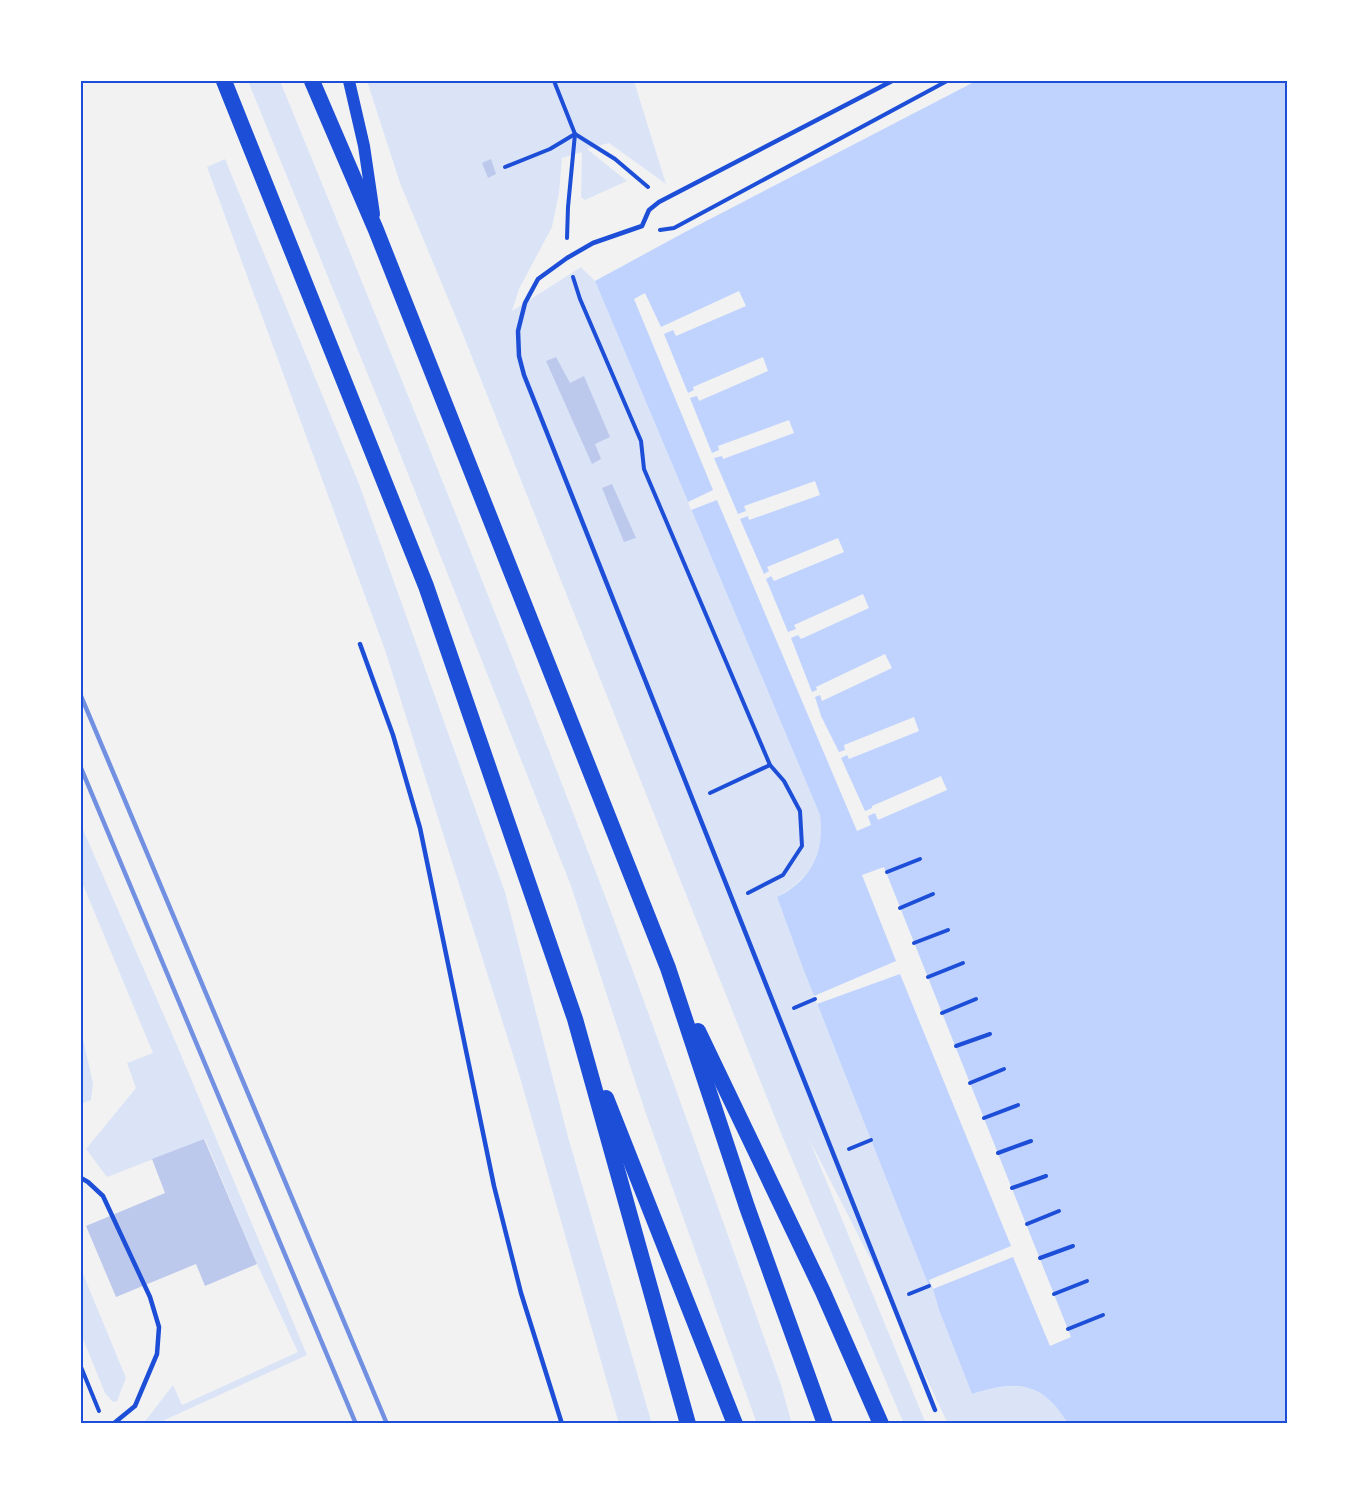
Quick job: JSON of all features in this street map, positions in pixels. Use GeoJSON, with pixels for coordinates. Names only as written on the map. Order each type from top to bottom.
{"type":"FeatureCollection","features":[{"type":"Feature","properties":{"kind":"highway"},"geometry":{"type":"LineString","coordinates":[[224,81],[426,586],[575,1019],[735,1424]]}},
{"type":"Feature","properties":{"kind":"highway"},"geometry":{"type":"LineString","coordinates":[[312,81],[376,230],[668,968],[747,1207],[825,1424]]}},
{"type":"Feature","properties":{"kind":"highway"},"geometry":{"type":"LineString","coordinates":[[668,968],[823,1292],[881,1424]]}},
{"type":"Feature","properties":{"kind":"highway"},"geometry":{"type":"LineString","coordinates":[[575,1019],[688,1424]]}},
{"type":"Feature","properties":{"kind":"main road"},"geometry":{"type":"LineString","coordinates":[[349,81],[364,146],[376,230]]}},
{"type":"Feature","properties":{"kind":"lane"},"geometry":{"type":"LineString","coordinates":[[892,81],[659,202],[649,210],[642,226],[593,243],[567,258],[538,279],[525,303],[518,331],[519,356],[524,375],[935,1410]]}},
{"type":"Feature","properties":{"kind":"lane"},"geometry":{"type":"LineString","coordinates":[[360,644],[393,735],[420,828],[494,1186],[521,1293],[562,1424]]}},
{"type":"Feature","properties":{"kind":"lane"},"geometry":{"type":"LineString","coordinates":[[81,1178],[103,1196],[150,1297],[159,1327],[157,1354],[135,1406],[113,1424]]}},
{"type":"Feature","properties":{"kind":"path"},"geometry":{"type":"LineString","coordinates":[[554,81],[575,134],[568,207],[567,258],[580,299],[641,441],[644,469],[770,765],[784,781],[800,810],[802,846],[783,875],[755,891],[732,898]]}},
{"type":"Feature","properties":{"kind":"path"},"geometry":{"type":"LineString","coordinates":[[642,226],[655,231],[674,228],[947,81]]}},
{"type":"Feature","properties":{"kind":"path"},"geometry":{"type":"LineString","coordinates":[[505,167],[550,149],[575,134]]}},
{"type":"Feature","properties":{"kind":"path"},"geometry":{"type":"LineString","coordinates":[[575,134],[615,159],[653,191],[659,202]]}},
{"type":"Feature","properties":{"kind":"path"},"geometry":{"type":"LineString","coordinates":[[693,801],[770,765]]}},
{"type":"Feature","properties":{"kind":"path"},"geometry":{"type":"LineString","coordinates":[[886,873],[920,859]]}},
{"type":"Feature","properties":{"kind":"path"},"geometry":{"type":"LineString","coordinates":[[900,908],[933,894]]}},
{"type":"Feature","properties":{"kind":"path"},"geometry":{"type":"LineString","coordinates":[[914,943],[948,930]]}},
{"type":"Feature","properties":{"kind":"path"},"geometry":{"type":"LineString","coordinates":[[928,977],[963,963]]}},
{"type":"Feature","properties":{"kind":"path"},"geometry":{"type":"LineString","coordinates":[[785,1012],[815,999]]}},
{"type":"Feature","properties":{"kind":"path"},"geometry":{"type":"LineString","coordinates":[[942,1012],[976,999]]}},
{"type":"Feature","properties":{"kind":"path"},"geometry":{"type":"LineString","coordinates":[[956,1046],[990,1034]]}},
{"type":"Feature","properties":{"kind":"path"},"geometry":{"type":"LineString","coordinates":[[970,1083],[1004,1070]]}},
{"type":"Feature","properties":{"kind":"path"},"geometry":{"type":"LineString","coordinates":[[984,1118],[1018,1104]]}},
{"type":"Feature","properties":{"kind":"path"},"geometry":{"type":"LineString","coordinates":[[840,1152],[871,1140]]}},
{"type":"Feature","properties":{"kind":"path"},"geometry":{"type":"LineString","coordinates":[[998,1153],[1031,1140]]}},
{"type":"Feature","properties":{"kind":"path"},"geometry":{"type":"LineString","coordinates":[[1012,1188],[1046,1176]]}},
{"type":"Feature","properties":{"kind":"path"},"geometry":{"type":"LineString","coordinates":[[1027,1224],[1059,1211]]}},
{"type":"Feature","properties":{"kind":"path"},"geometry":{"type":"LineString","coordinates":[[1040,1258],[1073,1246]]}},
{"type":"Feature","properties":{"kind":"path"},"geometry":{"type":"LineString","coordinates":[[1054,1293],[1087,1281]]}},
{"type":"Feature","properties":{"kind":"path"},"geometry":{"type":"LineString","coordinates":[[899,1297],[929,1286]]}},
{"type":"Feature","properties":{"kind":"path"},"geometry":{"type":"LineString","coordinates":[[1068,1329],[1103,1315]]}},
{"type":"Feature","properties":{"kind":"path"},"geometry":{"type":"LineString","coordinates":[[81,1367],[100,1414]]}},
{"type":"Feature","properties":{"kind":"shaded area"},"geometry":{"type":"Polygon","coordinates":[[[248,81],[280,81],[404,386],[605,896],[781,1385],[792,1424],[757,1424],[645,1111],[571,886],[397,446],[248,81]]]}},
{"type":"Feature","properties":{"kind":"shaded area"},"geometry":{"type":"Polygon","coordinates":[[[367,81],[634,81],[666,184],[609,143],[587,149],[627,181],[585,200],[581,197],[582,152],[562,158],[559,193],[552,227],[519,289],[512,311],[581,267],[595,281],[820,815],[821,842],[813,864],[799,882],[777,897],[815,999],[933,1289],[972,1394],[1002,1387],[1027,1388],[1049,1400],[1068,1424],[948,1424],[875,1268],[809,1139],[926,1424],[904,1424],[783,1138],[464,337],[400,183],[367,81]]]}},
{"type":"Feature","properties":{"kind":"shaded area"},"geometry":{"type":"Polygon","coordinates":[[[225,159],[359,484],[505,892],[568,1137],[652,1424],[619,1424],[519,1074],[385,650],[207,167],[225,159]]]}},
{"type":"Feature","properties":{"kind":"shaded area"},"geometry":{"type":"Polygon","coordinates":[[[81,825],[176,1043],[307,1355],[156,1424],[143,1424],[173,1385],[182,1405],[298,1352],[257,1264],[205,1139],[107,1177],[86,1149],[136,1088],[127,1063],[153,1053],[81,880],[81,825]]]}},
{"type":"Feature","properties":{"kind":"shaded area"},"geometry":{"type":"Polygon","coordinates":[[[83,1039],[93,1083],[91,1100],[81,1104],[81,1040],[83,1039]]]}},
{"type":"Feature","properties":{"kind":"shaded area"},"geometry":{"type":"Polygon","coordinates":[[[81,1269],[126,1378],[117,1401],[113,1402],[105,1393],[81,1334],[81,1269]]]}},
{"type":"Feature","properties":{"kind":"water"},"geometry":{"type":"Polygon","coordinates":[[[976,81],[1288,81],[1288,1424],[1068,1424],[1048,1399],[1027,1388],[1002,1387],[972,1394],[933,1289],[929,1286],[777,897],[799,882],[813,864],[820,841],[820,815],[595,281],[976,81]]]}},
{"type":"Feature","properties":{"kind":"pier"},"geometry":{"type":"Polygon","coordinates":[[[739,291],[746,306],[676,336],[673,330],[664,334],[688,393],[694,390],[693,387],[763,357],[768,371],[699,401],[697,396],[690,398],[712,453],[719,450],[718,446],[789,420],[794,433],[723,459],[722,456],[714,458],[738,514],[746,511],[744,506],[815,481],[820,495],[749,520],[748,516],[740,519],[764,574],[769,571],[767,567],[838,538],[844,552],[774,581],[771,576],[766,579],[788,632],[796,629],[794,625],[863,594],[869,608],[801,639],[798,635],[791,638],[812,692],[817,690],[816,687],[885,654],[892,668],[822,701],[820,695],[815,697],[821,716],[839,752],[845,750],[844,745],[914,717],[919,731],[849,759],[847,755],[841,758],[865,811],[941,776],[947,790],[878,820],[875,813],[868,816],[871,825],[857,831],[717,500],[691,510],[688,502],[713,490],[634,299],[645,293],[661,327],[739,291]]]}},
{"type":"Feature","properties":{"kind":"pier"},"geometry":{"type":"Polygon","coordinates":[[[884,867],[1071,1337],[1050,1346],[1013,1257],[933,1289],[929,1280],[1011,1246],[900,974],[817,1004],[814,996],[896,961],[862,875],[884,867]]]}},
{"type":"Feature","properties":{"kind":"building"},"geometry":{"type":"Polygon","coordinates":[[[491,159],[496,174],[488,178],[482,163],[491,159]]]}},
{"type":"Feature","properties":{"kind":"building"},"geometry":{"type":"Polygon","coordinates":[[[556,357],[570,383],[584,376],[610,437],[595,444],[601,459],[592,464],[546,361],[556,357]]]}},
{"type":"Feature","properties":{"kind":"building"},"geometry":{"type":"Polygon","coordinates":[[[612,484],[636,538],[624,542],[602,488],[612,484]]]}},
{"type":"Feature","properties":{"kind":"building"},"geometry":{"type":"Polygon","coordinates":[[[204,1139],[257,1264],[205,1286],[196,1264],[116,1297],[86,1226],[165,1193],[152,1159],[204,1139]]]}},
{"type":"Feature","properties":{"kind":"railway"},"geometry":{"type":"LineString","coordinates":[[81,696],[387,1424]]}},
{"type":"Feature","properties":{"kind":"railway"},"geometry":{"type":"LineString","coordinates":[[81,768],[356,1424]]}}]}
